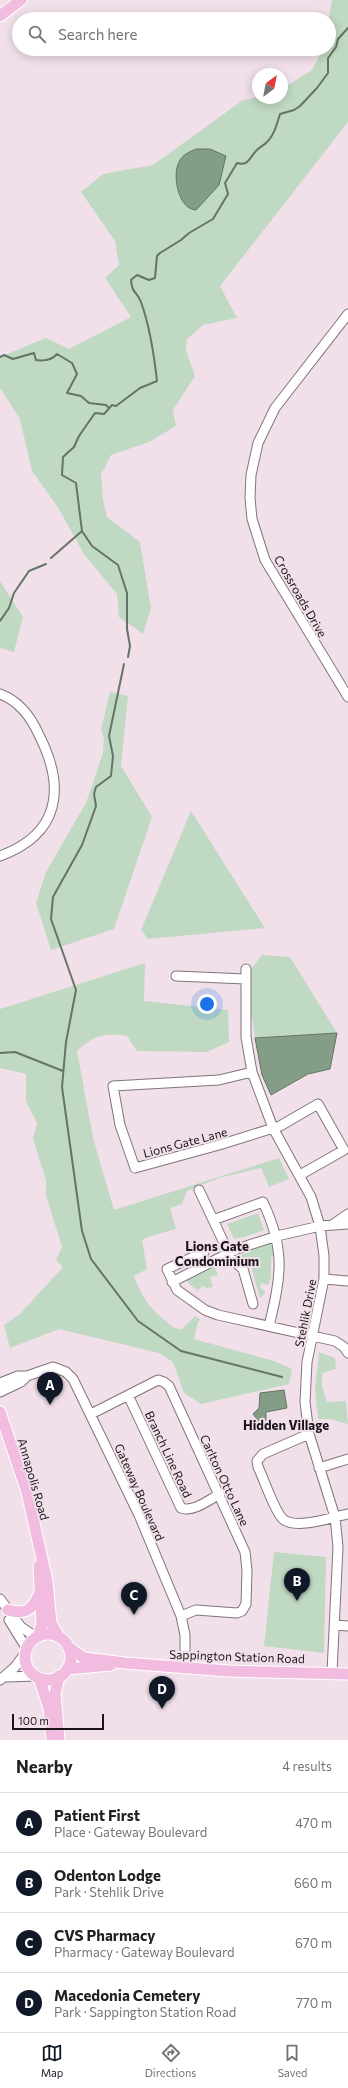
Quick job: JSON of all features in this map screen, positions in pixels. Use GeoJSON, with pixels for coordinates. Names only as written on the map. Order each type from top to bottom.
{"type":"FeatureCollection","features":[{"type":"Feature","properties":{"kind":"main road"},"geometry":{"type":"LineString","coordinates":[[0,16],[21,0]]}},
{"type":"Feature","properties":{"kind":"main road","name":"Annapolis Road"},"geometry":{"type":"LineString","coordinates":[[0,1412],[27,1492],[47,1581],[51,1623],[59,1637]]}},
{"type":"Feature","properties":{"kind":"main road","name":"Annapolis Road"},"geometry":{"type":"LineString","coordinates":[[37,1637],[42,1624],[40,1553]]}},
{"type":"Feature","properties":{"kind":"main road"},"geometry":{"type":"LineString","coordinates":[[4,1609],[17,1613],[26,1612],[34,1605],[40,1594]]}},
{"type":"Feature","properties":{"kind":"main road"},"geometry":{"type":"LineString","coordinates":[[52,1740],[48,1708],[37,1677],[28,1667],[26,1651],[37,1637],[51,1634],[59,1637],[68,1647],[71,1657],[63,1672],[55,1694],[59,1740]]}},
{"type":"Feature","properties":{"kind":"main road","name":"Sappington Station Road"},"geometry":{"type":"LineString","coordinates":[[68,1647],[84,1658],[125,1663],[228,1671],[332,1672],[348,1674]]}},
{"type":"Feature","properties":{"kind":"main road","name":"Sappington Station Road"},"geometry":{"type":"LineString","coordinates":[[63,1672],[125,1663]]}},
{"type":"Feature","properties":{"kind":"main road"},"geometry":{"type":"LineString","coordinates":[[37,1677],[52,1679],[63,1672]]}},
{"type":"Feature","properties":{"kind":"street","name":"Crossroads Drive"},"geometry":{"type":"LineString","coordinates":[[348,314],[275,408],[258,443],[251,474],[250,498],[258,539],[265,560],[348,697]]}},
{"type":"Feature","properties":{"kind":"street"},"geometry":{"type":"LineString","coordinates":[[0,694],[7,697],[20,707],[32,720],[49,756],[55,776],[55,789],[51,811],[36,836],[25,845],[0,856]]}},
{"type":"Feature","properties":{"kind":"street","name":"Stehlik Drive"},"geometry":{"type":"LineString","coordinates":[[246,969],[246,1038],[252,1072],[273,1128],[311,1197],[320,1226],[324,1256],[324,1279],[305,1381],[305,1402],[309,1434],[335,1517],[338,1547],[332,1672]]}},
{"type":"Feature","properties":{"kind":"street"},"geometry":{"type":"LineString","coordinates":[[176,976],[245,979]]}},
{"type":"Feature","properties":{"kind":"street","name":"Lions Gate Lane"},"geometry":{"type":"LineString","coordinates":[[252,1072],[218,1080],[113,1086],[120,1125],[135,1168],[273,1128]]}},
{"type":"Feature","properties":{"kind":"street"},"geometry":{"type":"LineString","coordinates":[[273,1128],[318,1104],[344,1150],[300,1175]]}},
{"type":"Feature","properties":{"kind":"street"},"geometry":{"type":"LineString","coordinates":[[199,1190],[227,1255],[243,1269],[254,1304]]}},
{"type":"Feature","properties":{"kind":"street"},"geometry":{"type":"LineString","coordinates":[[213,1220],[263,1202],[277,1236],[280,1274],[269,1326]]}},
{"type":"Feature","properties":{"kind":"street"},"geometry":{"type":"LineString","coordinates":[[332,1225],[348,1214]]}},
{"type":"Feature","properties":{"kind":"street"},"geometry":{"type":"LineString","coordinates":[[172,1282],[227,1255],[277,1236],[320,1226],[348,1224]]}},
{"type":"Feature","properties":{"kind":"street"},"geometry":{"type":"LineString","coordinates":[[204,1252],[166,1270],[177,1290],[205,1310],[218,1315],[335,1342],[344,1347],[348,1353]]}},
{"type":"Feature","properties":{"kind":"street"},"geometry":{"type":"LineString","coordinates":[[324,1279],[348,1281]]}},
{"type":"Feature","properties":{"kind":"street","name":"Gateway Boulevard"},"geometry":{"type":"LineString","coordinates":[[0,1383],[18,1376],[26,1376],[53,1367],[66,1372],[73,1379],[139,1515],[181,1616],[186,1635],[185,1668]]}},
{"type":"Feature","properties":{"kind":"street","name":"Gateway Boulevard"},"geometry":{"type":"LineString","coordinates":[[0,1392],[21,1382],[26,1376]]}},
{"type":"Feature","properties":{"kind":"street","name":"Carlton Otto Lane"},"geometry":{"type":"LineString","coordinates":[[91,1414],[158,1380],[164,1382],[169,1386],[220,1494],[245,1552],[247,1570],[246,1604],[242,1611],[237,1613],[196,1610],[181,1616]]}},
{"type":"Feature","properties":{"kind":"street","name":"Branch Line Road"},"geometry":{"type":"LineString","coordinates":[[128,1395],[182,1508],[192,1508],[220,1494]]}},
{"type":"Feature","properties":{"kind":"street"},"geometry":{"type":"LineString","coordinates":[[309,1434],[263,1454],[257,1461],[258,1467],[281,1518],[287,1522],[305,1523],[348,1514]]}},
{"type":"Feature","properties":{"kind":"street"},"geometry":{"type":"LineString","coordinates":[[319,1468],[348,1459]]}},
{"type":"Feature","properties":{"kind":"street"},"geometry":{"type":"LineString","coordinates":[[0,1599],[26,1651],[3,1679]]}},
{"type":"Feature","properties":{"kind":"street"},"geometry":{"type":"LineString","coordinates":[[4,1609],[21,1628],[37,1637]]}},
{"type":"Feature","properties":{"kind":"street"},"geometry":{"type":"LineString","coordinates":[[335,1625],[348,1626]]}},
{"type":"Feature","properties":{"kind":"street"},"geometry":{"type":"LineString","coordinates":[[3,1679],[37,1677]]}},
{"type":"Feature","properties":{"kind":"shaded area"},"geometry":{"type":"Polygon","coordinates":[[[332,0],[348,0],[348,122],[220,286],[237,318],[203,325],[187,339],[186,351],[195,376],[173,410],[176,426],[149,442],[111,455],[101,475],[103,500],[107,517],[140,542],[151,608],[143,634],[119,617],[117,594],[84,554],[59,509],[32,471],[20,419],[0,388],[0,357],[46,338],[69,349],[131,317],[105,278],[119,265],[115,241],[81,192],[103,174],[153,165],[243,100],[252,98],[252,104],[288,104],[288,85],[312,70],[319,56],[336,56],[336,12],[330,12],[332,0]]]}},
{"type":"Feature","properties":{"kind":"shaded area"},"geometry":{"type":"Polygon","coordinates":[[[196,149],[210,149],[226,156],[219,185],[196,210],[185,204],[181,198],[178,190],[176,175],[177,168],[182,157],[196,149]]]}},
{"type":"Feature","properties":{"kind":"shaded area"},"geometry":{"type":"Polygon","coordinates":[[[0,581],[23,617],[14,652],[0,648],[0,581]]]}},
{"type":"Feature","properties":{"kind":"shaded area"},"geometry":{"type":"Polygon","coordinates":[[[110,692],[128,696],[121,766],[152,817],[114,929],[51,950],[36,903],[46,872],[86,803],[103,753],[104,738],[101,730],[110,692]]]}},
{"type":"Feature","properties":{"kind":"shaded area"},"geometry":{"type":"Polygon","coordinates":[[[191,811],[265,928],[148,939],[141,930],[191,811]]]}},
{"type":"Feature","properties":{"kind":"shaded area"},"geometry":{"type":"Polygon","coordinates":[[[262,955],[290,957],[337,1033],[255,1038],[250,1001],[251,969],[262,955]]]}},
{"type":"Feature","properties":{"kind":"shaded area"},"geometry":{"type":"Polygon","coordinates":[[[145,963],[144,1001],[228,1010],[229,1042],[207,1052],[137,1051],[127,1036],[105,1035],[94,1038],[77,1051],[93,1138],[114,1210],[279,1158],[289,1179],[269,1187],[261,1168],[219,1178],[187,1191],[182,1204],[170,1208],[176,1229],[142,1240],[147,1269],[134,1276],[150,1306],[155,1312],[174,1327],[177,1329],[182,1329],[195,1316],[201,1320],[198,1322],[194,1339],[274,1361],[292,1369],[289,1384],[201,1404],[184,1393],[173,1362],[159,1353],[59,1329],[10,1348],[4,1325],[19,1315],[63,1267],[56,1260],[62,1247],[46,1195],[46,1180],[33,1139],[37,1123],[26,1101],[26,1074],[0,1068],[0,1009],[145,963]]]}},
{"type":"Feature","properties":{"kind":"shaded area"},"geometry":{"type":"Polygon","coordinates":[[[337,1033],[330,1069],[308,1074],[271,1095],[262,1075],[255,1038],[337,1033]]]}},
{"type":"Feature","properties":{"kind":"shaded area"},"geometry":{"type":"Polygon","coordinates":[[[258,1213],[264,1230],[245,1237],[234,1239],[227,1224],[258,1213]]]}},
{"type":"Feature","properties":{"kind":"shaded area"},"geometry":{"type":"Polygon","coordinates":[[[272,1243],[276,1250],[275,1256],[271,1257],[271,1278],[268,1285],[261,1283],[260,1288],[266,1292],[260,1298],[251,1266],[246,1266],[239,1256],[259,1246],[272,1243]]]}},
{"type":"Feature","properties":{"kind":"shaded area"},"geometry":{"type":"Polygon","coordinates":[[[214,1265],[218,1275],[210,1277],[213,1287],[207,1288],[202,1286],[198,1291],[189,1284],[186,1279],[214,1265]]]}},
{"type":"Feature","properties":{"kind":"shaded area"},"geometry":{"type":"Polygon","coordinates":[[[319,1352],[335,1358],[336,1369],[322,1373],[322,1387],[327,1402],[346,1401],[348,1424],[330,1419],[318,1419],[315,1391],[319,1352]]]}},
{"type":"Feature","properties":{"kind":"shaded area"},"geometry":{"type":"Polygon","coordinates":[[[284,1390],[287,1408],[266,1412],[266,1420],[260,1423],[253,1414],[259,1408],[260,1393],[284,1390]]]}},
{"type":"Feature","properties":{"kind":"shaded area"},"geometry":{"type":"Polygon","coordinates":[[[274,1552],[326,1557],[324,1653],[264,1646],[274,1552]]]}},
{"type":"Feature","properties":{"kind":"waterway"},"geometry":{"type":"LineString","coordinates":[[336,47],[338,39],[348,28]]}},
{"type":"Feature","properties":{"kind":"waterway"},"geometry":{"type":"LineString","coordinates":[[128,657],[130,646],[127,629],[127,593],[118,565],[92,546],[82,531],[76,483],[62,475],[63,457],[74,447],[79,436],[95,413],[104,414],[112,405],[116,406],[140,388],[157,381],[147,321],[141,302],[132,288],[131,280],[137,275],[149,280],[155,278],[157,256],[189,233],[213,219],[228,194],[225,183],[237,163],[241,164],[248,161],[257,150],[269,140],[275,130],[280,114],[294,110],[300,106],[317,88],[328,73],[328,58],[329,56]]}},
{"type":"Feature","properties":{"kind":"waterway"},"geometry":{"type":"LineString","coordinates":[[0,357],[4,355],[13,359],[34,353],[36,360],[47,360],[57,354],[72,363],[77,374],[67,393],[81,396],[89,403],[106,405],[109,408]]}},
{"type":"Feature","properties":{"kind":"waterway"},"geometry":{"type":"LineString","coordinates":[[51,558],[82,531]]}},
{"type":"Feature","properties":{"kind":"waterway"},"geometry":{"type":"LineString","coordinates":[[0,621],[9,608],[14,593],[29,571],[46,564]]}},
{"type":"Feature","properties":{"kind":"waterway"},"geometry":{"type":"LineString","coordinates":[[124,664],[109,736],[113,756],[111,776],[96,787],[94,794],[96,806],[82,845],[53,897],[51,919],[76,990],[66,1042],[62,1087],[82,1231],[91,1259],[138,1321],[181,1351],[282,1377]]}},
{"type":"Feature","properties":{"kind":"waterway"},"geometry":{"type":"LineString","coordinates":[[0,1053],[15,1052],[63,1071]]}},
{"type":"Feature","properties":{"kind":"place","name":"Patient First"},"geometry":{"type":"Point","coordinates":[50,1405]}},
{"type":"Feature","properties":{"kind":"place","name":"Odenton Lodge"},"geometry":{"type":"Point","coordinates":[297,1601]}},
{"type":"Feature","properties":{"kind":"place","name":"CVS Pharmacy"},"geometry":{"type":"Point","coordinates":[134,1615]}},
{"type":"Feature","properties":{"kind":"place","name":"Macedonia Cemetery"},"geometry":{"type":"Point","coordinates":[162,1709]}},
{"type":"Feature","properties":{"kind":"district","name":"Lions Gate Condominium"},"geometry":{"type":"Point","coordinates":[217,1254]}},
{"type":"Feature","properties":{"kind":"district","name":"Hidden Village"},"geometry":{"type":"Point","coordinates":[286,1425]}}]}
